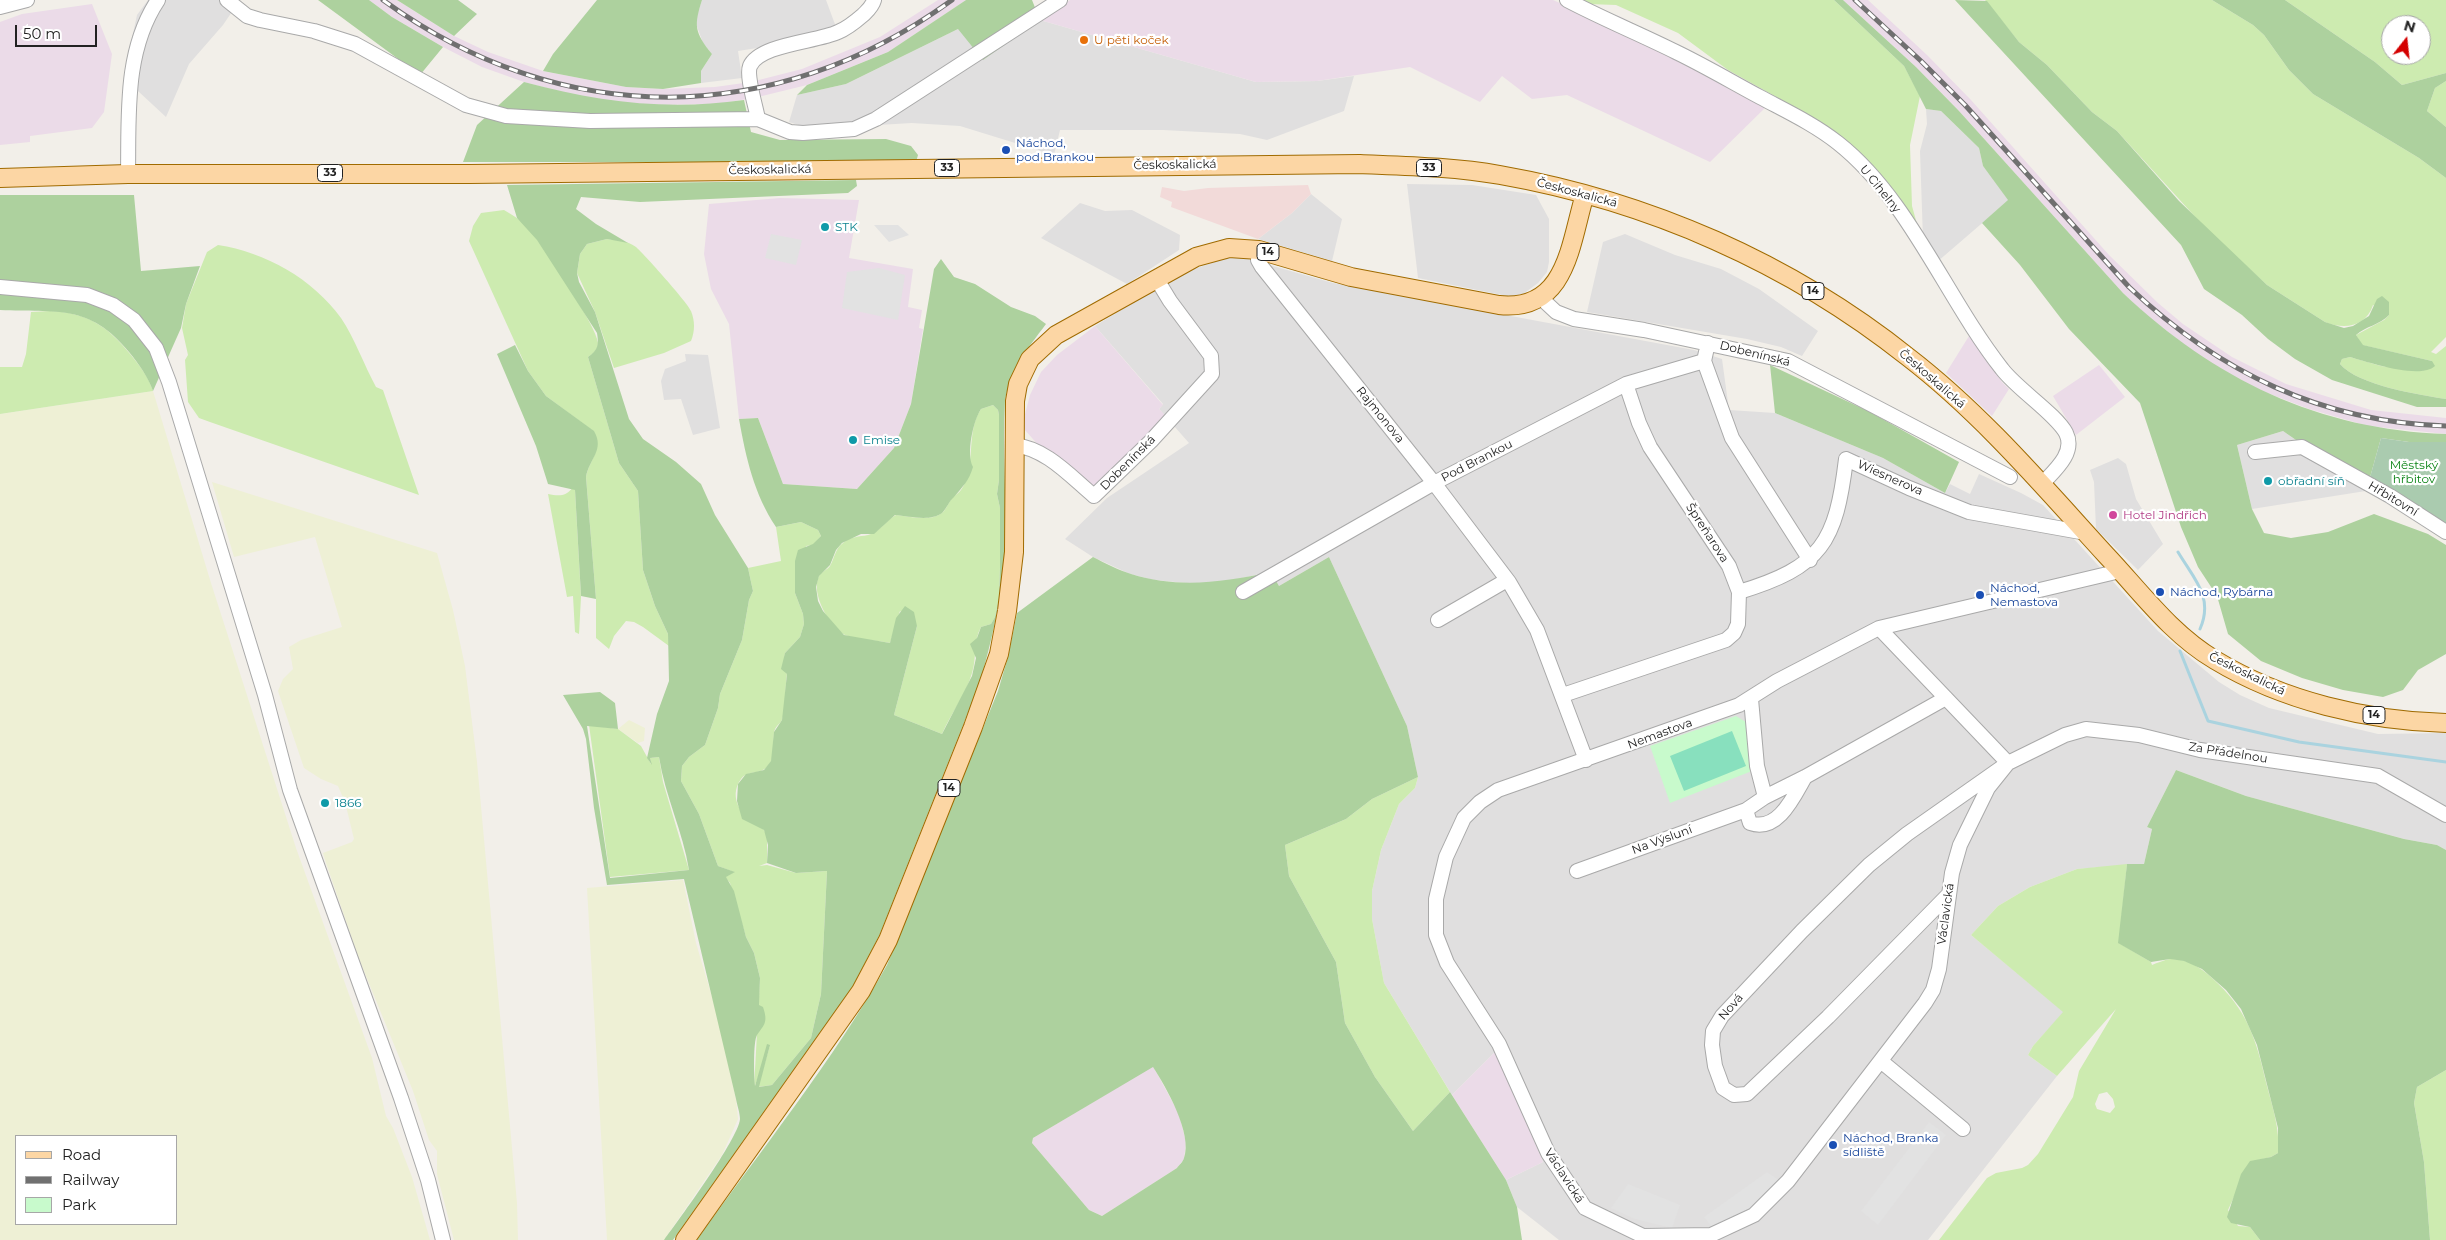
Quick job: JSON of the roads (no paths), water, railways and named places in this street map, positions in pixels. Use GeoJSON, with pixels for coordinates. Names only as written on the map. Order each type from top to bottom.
{"type":"FeatureCollection","features":[{"type":"Feature","properties":{"kind":"main road","name":"Českoskalická"},"geometry":{"type":"LineString","coordinates":[[128,174],[533,173],[1360,164],[1451,169],[1497,174],[1586,194],[1653,216],[1702,235],[1759,262],[1829,300],[1873,330],[1942,384],[2042,484],[2181,635],[2214,660],[2276,691],[2353,712],[2446,723]]}},
{"type":"Feature","properties":{"kind":"main road","name":"33"},"geometry":{"type":"LineString","coordinates":[[0,178],[128,174]]}},
{"type":"Feature","properties":{"kind":"main road"},"geometry":{"type":"LineString","coordinates":[[1541,298],[1551,288],[1562,271],[1586,194]]}},
{"type":"Feature","properties":{"kind":"main road","name":"14"},"geometry":{"type":"LineString","coordinates":[[685,1240],[861,991],[878,960],[899,913],[988,688],[999,654],[1007,611],[1014,552],[1013,445],[1015,401],[1018,384],[1030,360],[1056,335],[1156,278],[1196,257],[1216,250],[1238,247],[1259,250],[1350,277],[1499,305],[1522,306],[1541,298]]}},
{"type":"Feature","properties":{"kind":"street"},"geometry":{"type":"LineString","coordinates":[[0,7],[27,0]]}},
{"type":"Feature","properties":{"kind":"street"},"geometry":{"type":"LineString","coordinates":[[128,174],[129,104],[136,44],[158,0]]}},
{"type":"Feature","properties":{"kind":"street"},"geometry":{"type":"LineString","coordinates":[[227,0],[247,16],[314,31],[355,44],[466,105],[491,113],[536,119],[590,121],[758,119],[790,132],[803,133],[854,129],[876,119],[1060,0]]}},
{"type":"Feature","properties":{"kind":"street"},"geometry":{"type":"LineString","coordinates":[[758,119],[749,75],[753,62],[764,54],[782,47],[838,32],[854,23],[873,6],[874,0]]}},
{"type":"Feature","properties":{"kind":"street","name":"U Cihelny"},"geometry":{"type":"LineString","coordinates":[[1567,0],[1676,52],[1812,125],[1839,144],[1864,167],[1891,199],[1954,300],[2002,370],[2058,423],[2067,434],[2068,445],[2064,460],[2042,484]]}},
{"type":"Feature","properties":{"kind":"street","name":"Rajmonova"},"geometry":{"type":"LineString","coordinates":[[1259,250],[1258,260],[1262,267],[1434,484],[1507,580],[1537,630],[1586,760]]}},
{"type":"Feature","properties":{"kind":"street","name":"Dobenínská"},"geometry":{"type":"LineString","coordinates":[[1013,445],[1027,447],[1044,455],[1094,496],[1151,441],[1212,374],[1211,356],[1170,301],[1156,278]]}},
{"type":"Feature","properties":{"kind":"street"},"geometry":{"type":"LineString","coordinates":[[0,287],[87,295],[113,305],[134,320],[156,348],[169,382],[262,686],[290,790],[401,1098],[428,1180],[444,1240]]}},
{"type":"Feature","properties":{"kind":"street","name":"Dobenínská"},"geometry":{"type":"LineString","coordinates":[[1541,298],[1556,312],[1574,319],[1644,330],[1788,361],[2010,477]]}},
{"type":"Feature","properties":{"kind":"street"},"geometry":{"type":"LineString","coordinates":[[1708,343],[1704,361],[1732,438],[1810,560],[1774,582],[1739,592]]}},
{"type":"Feature","properties":{"kind":"street","name":"Pod Brankou"},"geometry":{"type":"LineString","coordinates":[[1243,592],[1434,484],[1626,384],[1704,361]]}},
{"type":"Feature","properties":{"kind":"street","name":"Špreňarova"},"geometry":{"type":"LineString","coordinates":[[1563,695],[1726,640],[1734,633],[1738,624],[1739,592],[1729,566],[1650,447],[1626,384]]}},
{"type":"Feature","properties":{"kind":"street","name":"Hřbitovní"},"geometry":{"type":"LineString","coordinates":[[2255,452],[2302,447],[2390,496],[2446,532]]}},
{"type":"Feature","properties":{"kind":"street","name":"Wiesnerova"},"geometry":{"type":"LineString","coordinates":[[1810,560],[1827,536],[1841,502],[1846,458],[1909,488],[1969,512],[2086,533]]}},
{"type":"Feature","properties":{"kind":"street","name":"Nemastova"},"geometry":{"type":"LineString","coordinates":[[1511,1069],[1499,1044],[1446,963],[1436,935],[1436,898],[1446,857],[1464,818],[1480,802],[1498,790],[1586,760],[1751,699],[1777,681],[1879,628],[2120,570]]}},
{"type":"Feature","properties":{"kind":"street"},"geometry":{"type":"LineString","coordinates":[[1438,620],[1507,580]]}},
{"type":"Feature","properties":{"kind":"street"},"geometry":{"type":"LineString","coordinates":[[1879,628],[2008,764]]}},
{"type":"Feature","properties":{"kind":"street","name":"Na Výsluní"},"geometry":{"type":"LineString","coordinates":[[1577,871],[1746,810],[1766,797],[1806,777],[1946,698]]}},
{"type":"Feature","properties":{"kind":"street"},"geometry":{"type":"LineString","coordinates":[[1751,699],[1757,766],[1766,797]]}},
{"type":"Feature","properties":{"kind":"street","name":"Za Přádelnou"},"geometry":{"type":"LineString","coordinates":[[2008,764],[2065,735],[2086,729],[2106,730],[2139,735],[2200,750],[2378,776],[2446,815]]}},
{"type":"Feature","properties":{"kind":"street","name":"Václavická"},"geometry":{"type":"LineString","coordinates":[[1511,1069],[1548,1153],[1585,1208],[1643,1236],[1662,1238],[1711,1235],[1754,1215],[1788,1181],[1882,1062],[1933,990],[1939,969],[1949,894],[1960,845],[1988,788],[2008,764]]}},
{"type":"Feature","properties":{"kind":"street","name":"Nová"},"geometry":{"type":"LineString","coordinates":[[1949,894],[1828,1017],[1747,1094],[1734,1095],[1723,1088],[1715,1066],[1712,1045],[1713,1031],[1722,1016],[1802,931],[1868,866],[1907,834],[2008,764]]}},
{"type":"Feature","properties":{"kind":"street","name":"Na Výsluní"},"geometry":{"type":"LineString","coordinates":[[1746,810],[1750,823],[1758,826],[1776,820],[1787,808],[1806,777]]}},
{"type":"Feature","properties":{"kind":"street"},"geometry":{"type":"LineString","coordinates":[[1882,1062],[1964,1129]]}},
{"type":"Feature","properties":{"kind":"waterway"},"geometry":{"type":"LineString","coordinates":[[2178,552],[2196,580],[2203,598],[2205,607],[2204,618],[2200,629]]}},
{"type":"Feature","properties":{"kind":"waterway"},"geometry":{"type":"LineString","coordinates":[[2180,651],[2208,721],[2299,742],[2446,762]]}},
{"type":"Feature","properties":{"kind":"railway"},"geometry":{"type":"LineString","coordinates":[[383,0],[451,43],[522,73],[595,91],[668,97],[741,91],[813,73],[884,42],[952,0]]}},
{"type":"Feature","properties":{"kind":"railway"},"geometry":{"type":"LineString","coordinates":[[1855,0],[1965,105],[2129,287],[2163,317],[2199,344],[2236,367],[2274,387],[2314,403],[2356,415],[2400,422],[2446,426]]}},
{"type":"Feature","properties":{"kind":"place","name":"U pěti koček"},"geometry":{"type":"Point","coordinates":[1084,40]}},
{"type":"Feature","properties":{"kind":"place","name":"Náchod, pod Brankou"},"geometry":{"type":"Point","coordinates":[1006,150]}},
{"type":"Feature","properties":{"kind":"place","name":"STK"},"geometry":{"type":"Point","coordinates":[825,227]}},
{"type":"Feature","properties":{"kind":"place","name":"Emise"},"geometry":{"type":"Point","coordinates":[853,440]}},
{"type":"Feature","properties":{"kind":"place","name":"obřadní síň"},"geometry":{"type":"Point","coordinates":[2268,481]}},
{"type":"Feature","properties":{"kind":"place","name":"Hotel Jindřich"},"geometry":{"type":"Point","coordinates":[2113,515]}},
{"type":"Feature","properties":{"kind":"place","name":"Náchod, Rybárna"},"geometry":{"type":"Point","coordinates":[2160,592]}},
{"type":"Feature","properties":{"kind":"place","name":"Náchod, Nemastova"},"geometry":{"type":"Point","coordinates":[1980,595]}},
{"type":"Feature","properties":{"kind":"place","name":"1866"},"geometry":{"type":"Point","coordinates":[325,803]}},
{"type":"Feature","properties":{"kind":"place","name":"Náchod, Branka sídliště"},"geometry":{"type":"Point","coordinates":[1833,1145]}},
{"type":"Feature","properties":{"kind":"park label","name":"Městský hřbitov"},"geometry":{"type":"Point","coordinates":[2414,472]}}]}
